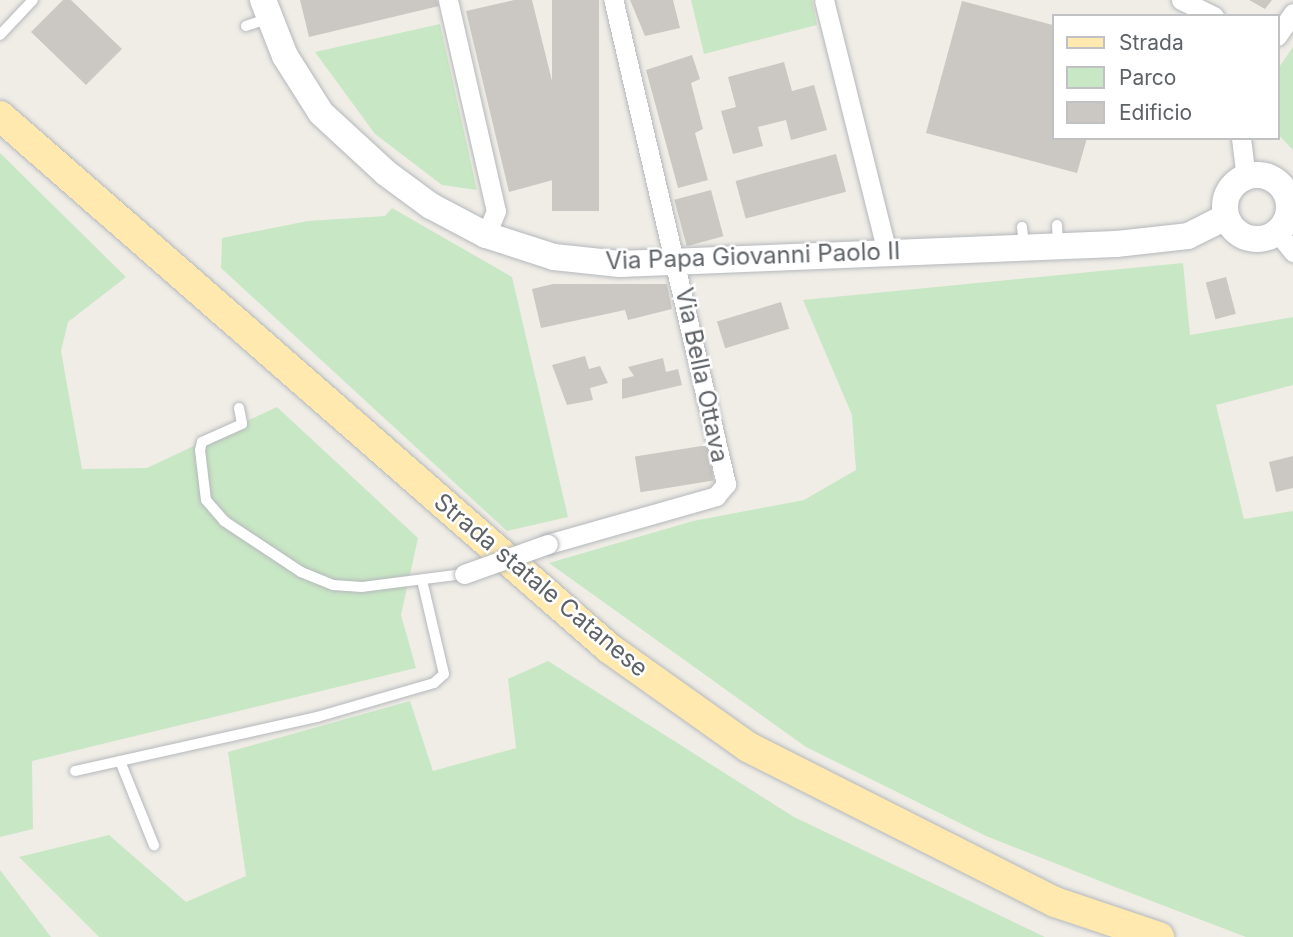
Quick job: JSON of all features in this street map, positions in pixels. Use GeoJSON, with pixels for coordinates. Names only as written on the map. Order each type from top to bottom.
{"type":"FeatureCollection","features":[{"type":"Feature","properties":{"kind":"main road","name":"Strada statale Catanese"},"geometry":{"type":"LineString","coordinates":[[0,116],[610,649],[748,747],[1055,902],[1159,937]]}},
{"type":"Feature","properties":{"kind":"street"},"geometry":{"type":"LineString","coordinates":[[448,0],[496,211],[486,235]]}},
{"type":"Feature","properties":{"kind":"street","name":"Via Bella Ottava"},"geometry":{"type":"LineString","coordinates":[[464,574],[548,544],[716,496],[726,484],[613,0]]}},
{"type":"Feature","properties":{"kind":"street"},"geometry":{"type":"LineString","coordinates":[[824,0],[887,253]]}},
{"type":"Feature","properties":{"kind":"street"},"geometry":{"type":"LineString","coordinates":[[1181,0],[1210,14]]}},
{"type":"Feature","properties":{"kind":"street"},"geometry":{"type":"LineString","coordinates":[[1279,33],[1293,13]]}},
{"type":"Feature","properties":{"kind":"street","name":"Via Papa Giovanni Paolo II"},"geometry":{"type":"LineString","coordinates":[[259,15],[321,113],[431,206],[486,235],[554,257],[620,264],[887,253],[1058,235],[1188,236],[1226,217]]}},
{"type":"Feature","properties":{"kind":"street"},"geometry":{"type":"LineString","coordinates":[[1241,140],[1246,177]]}},
{"type":"Feature","properties":{"kind":"street"},"geometry":{"type":"LineString","coordinates":[[1246,177],[1273,179],[1291,203],[1285,242],[1248,237],[1226,217],[1229,191],[1246,177]]}},
{"type":"Feature","properties":{"kind":"lane"},"geometry":{"type":"LineString","coordinates":[[0,35],[33,0]]}},
{"type":"Feature","properties":{"kind":"lane"},"geometry":{"type":"LineString","coordinates":[[239,408],[242,424],[202,442],[206,500],[224,521],[301,572],[333,585],[362,587],[464,574]]}},
{"type":"Feature","properties":{"kind":"lane"},"geometry":{"type":"LineString","coordinates":[[75,771],[317,717],[434,683],[444,674],[422,580]]}},
{"type":"Feature","properties":{"kind":"lane"},"geometry":{"type":"LineString","coordinates":[[120,761],[155,845]]}},
{"type":"Feature","properties":{"kind":"green space"},"geometry":{"type":"Polygon","coordinates":[[[691,0],[812,0],[817,25],[704,54],[691,0]]]}},
{"type":"Feature","properties":{"kind":"green space"},"geometry":{"type":"Polygon","coordinates":[[[440,24],[477,190],[442,185],[375,134],[315,52],[440,24]]]}},
{"type":"Feature","properties":{"kind":"green space"},"geometry":{"type":"Polygon","coordinates":[[[1293,47],[1293,150],[1279,135],[1279,67],[1293,47]]]}},
{"type":"Feature","properties":{"kind":"green space"},"geometry":{"type":"Polygon","coordinates":[[[0,153],[126,277],[68,322],[61,351],[82,469],[147,468],[277,407],[418,538],[401,615],[416,668],[32,761],[33,829],[0,837],[0,153]]]}},
{"type":"Feature","properties":{"kind":"green space"},"geometry":{"type":"Polygon","coordinates":[[[392,208],[512,277],[568,517],[507,531],[221,268],[222,238],[308,221],[385,216],[392,208]]]}},
{"type":"Feature","properties":{"kind":"green space"},"geometry":{"type":"Polygon","coordinates":[[[1183,263],[1190,335],[1293,317],[1293,385],[1216,405],[1244,519],[1293,511],[1293,937],[1246,937],[1115,887],[986,836],[806,747],[549,563],[693,521],[804,500],[856,470],[852,415],[803,300],[1183,263]]]}},
{"type":"Feature","properties":{"kind":"green space"},"geometry":{"type":"Polygon","coordinates":[[[548,661],[794,817],[1045,937],[99,937],[19,857],[109,835],[186,902],[246,876],[228,752],[410,701],[433,771],[516,748],[508,679],[548,661]]]}},
{"type":"Feature","properties":{"kind":"green space"},"geometry":{"type":"Polygon","coordinates":[[[0,870],[51,937],[0,937],[0,870]]]}},
{"type":"Feature","properties":{"kind":"building"},"geometry":{"type":"Polygon","coordinates":[[[63,0],[71,0],[122,49],[86,85],[31,32],[63,0]]]}},
{"type":"Feature","properties":{"kind":"building"},"geometry":{"type":"Polygon","coordinates":[[[300,0],[437,0],[439,6],[309,37],[300,0]]]}},
{"type":"Feature","properties":{"kind":"building"},"geometry":{"type":"Polygon","coordinates":[[[514,0],[532,0],[575,174],[509,192],[466,11],[514,0]]]}},
{"type":"Feature","properties":{"kind":"building"},"geometry":{"type":"Polygon","coordinates":[[[552,0],[599,0],[599,211],[552,211],[552,0]]]}},
{"type":"Feature","properties":{"kind":"building"},"geometry":{"type":"Polygon","coordinates":[[[630,0],[673,0],[680,28],[645,36],[630,0]]]}},
{"type":"Feature","properties":{"kind":"building"},"geometry":{"type":"Polygon","coordinates":[[[1249,0],[1272,0],[1265,9],[1249,0]]]}},
{"type":"Feature","properties":{"kind":"building"},"geometry":{"type":"Polygon","coordinates":[[[962,1],[1052,25],[1052,140],[1086,140],[1077,173],[926,133],[962,1]]]}},
{"type":"Feature","properties":{"kind":"building"},"geometry":{"type":"Polygon","coordinates":[[[692,55],[700,79],[691,83],[703,129],[695,133],[708,180],[678,188],[646,70],[692,55]]]}},
{"type":"Feature","properties":{"kind":"building"},"geometry":{"type":"Polygon","coordinates":[[[784,62],[792,91],[814,85],[827,130],[791,140],[786,120],[758,127],[763,146],[733,154],[721,111],[736,107],[728,77],[784,62]]]}},
{"type":"Feature","properties":{"kind":"building"},"geometry":{"type":"Polygon","coordinates":[[[836,154],[846,192],[746,219],[736,181],[836,154]]]}},
{"type":"Feature","properties":{"kind":"building"},"geometry":{"type":"Polygon","coordinates":[[[711,190],[723,236],[687,246],[674,200],[711,190]]]}},
{"type":"Feature","properties":{"kind":"building"},"geometry":{"type":"Polygon","coordinates":[[[1226,277],[1236,314],[1216,319],[1206,282],[1226,277]]]}},
{"type":"Feature","properties":{"kind":"building"},"geometry":{"type":"Polygon","coordinates":[[[553,284],[667,284],[672,309],[628,320],[625,310],[541,328],[532,289],[553,284]]]}},
{"type":"Feature","properties":{"kind":"building"},"geometry":{"type":"Polygon","coordinates":[[[781,302],[789,329],[725,348],[717,322],[781,302]]]}},
{"type":"Feature","properties":{"kind":"building"},"geometry":{"type":"Polygon","coordinates":[[[585,356],[589,369],[600,366],[608,383],[590,388],[593,400],[567,405],[552,365],[585,356]]]}},
{"type":"Feature","properties":{"kind":"building"},"geometry":{"type":"Polygon","coordinates":[[[663,358],[666,372],[678,369],[682,385],[622,399],[622,379],[634,376],[628,367],[663,358]]]}},
{"type":"Feature","properties":{"kind":"building"},"geometry":{"type":"Polygon","coordinates":[[[708,445],[714,481],[641,492],[635,457],[708,445]]]}},
{"type":"Feature","properties":{"kind":"building"},"geometry":{"type":"Polygon","coordinates":[[[1293,456],[1293,488],[1276,492],[1269,462],[1293,456]]]}}]}
